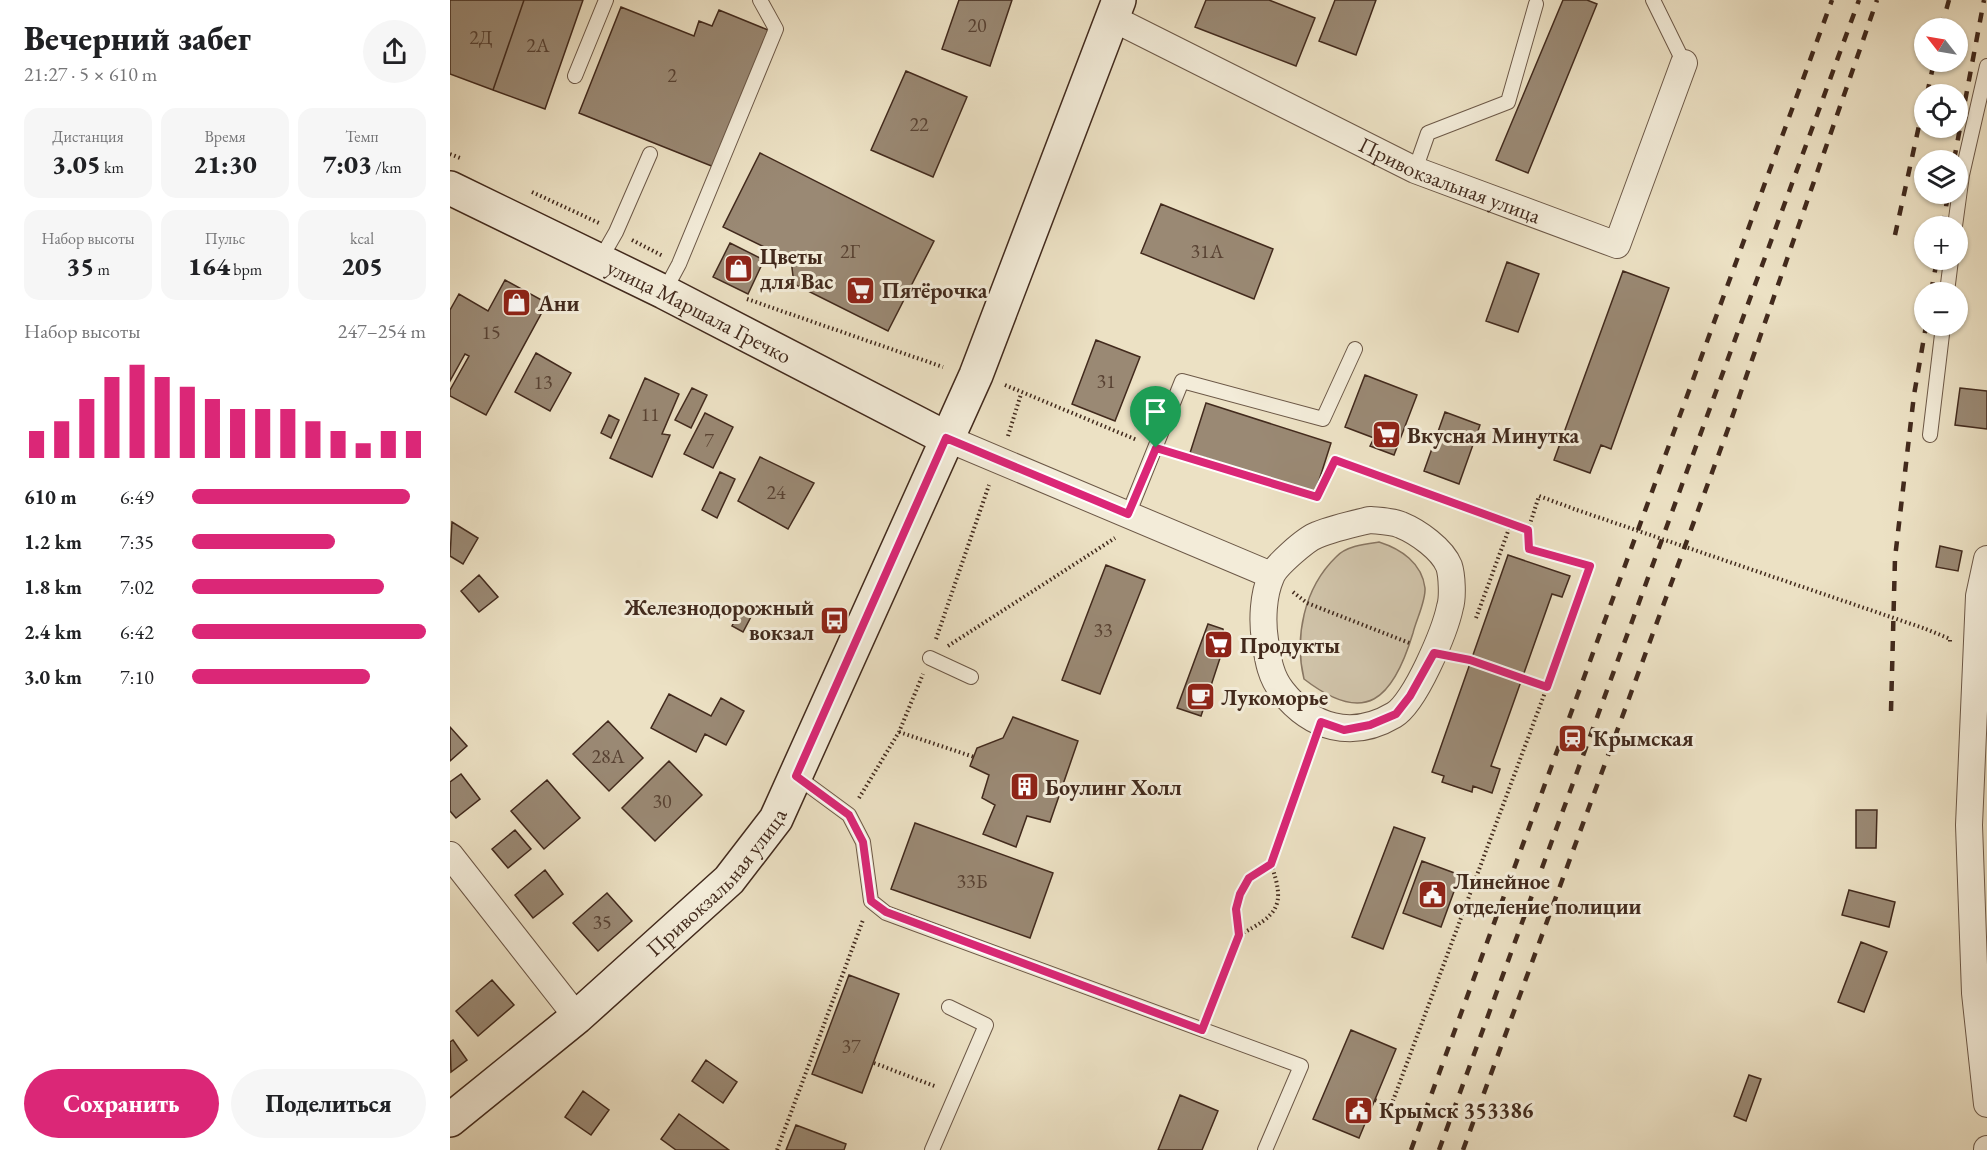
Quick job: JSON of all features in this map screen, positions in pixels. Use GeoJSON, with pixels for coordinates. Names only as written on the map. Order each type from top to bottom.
{"type":"FeatureCollection","features":[{"type":"Feature","properties":{"kind":"main road","name":"Привокзальная улица"},"geometry":{"type":"LineString","coordinates":[[450,1120],[577,1017],[729,880],[776,819],[976,375],[1116,9]]}},
{"type":"Feature","properties":{"kind":"main road","name":"улица Маршала Гречко"},"geometry":{"type":"LineString","coordinates":[[450,188],[664,292],[946,438]]}},
{"type":"Feature","properties":{"kind":"street","name":"Привокзальная улица"},"geometry":{"type":"LineString","coordinates":[[1116,9],[1415,170],[1617,245],[1684,63]]}},
{"type":"Feature","properties":{"kind":"street"},"geometry":{"type":"LineString","coordinates":[[946,438],[1123,525],[1271,575]]}},
{"type":"Feature","properties":{"kind":"street"},"geometry":{"type":"LineString","coordinates":[[1370,520],[1401,524],[1429,542],[1449,567],[1451,605],[1434,653],[1410,696],[1396,714],[1370,725],[1344,730],[1321,722],[1291,702],[1275,682],[1263,628],[1271,575],[1293,552],[1315,535],[1370,520]]}},
{"type":"Feature","properties":{"kind":"street"},"geometry":{"type":"LineString","coordinates":[[1987,559],[1979,596],[1979,735],[1969,825],[1975,993],[1987,1104]]}},
{"type":"Feature","properties":{"kind":"street"},"geometry":{"type":"LineString","coordinates":[[450,855],[577,1017]]}},
{"type":"Feature","properties":{"kind":"lane"},"geometry":{"type":"LineString","coordinates":[[575,76],[606,0]]}},
{"type":"Feature","properties":{"kind":"lane"},"geometry":{"type":"LineString","coordinates":[[664,292],[679,264],[776,29],[760,0]]}},
{"type":"Feature","properties":{"kind":"lane"},"geometry":{"type":"LineString","coordinates":[[1653,0],[1684,63]]}},
{"type":"Feature","properties":{"kind":"lane"},"geometry":{"type":"LineString","coordinates":[[1415,170],[1428,133],[1508,102],[1536,4]]}},
{"type":"Feature","properties":{"kind":"lane"},"geometry":{"type":"LineString","coordinates":[[1956,216],[1962,175],[1987,66]]}},
{"type":"Feature","properties":{"kind":"lane"},"geometry":{"type":"LineString","coordinates":[[600,260],[616,232],[650,154]]}},
{"type":"Feature","properties":{"kind":"lane"},"geometry":{"type":"LineString","coordinates":[[1930,435],[1942,336]]}},
{"type":"Feature","properties":{"kind":"lane"},"geometry":{"type":"LineString","coordinates":[[1123,525],[1182,381],[1323,419],[1355,349]]}},
{"type":"Feature","properties":{"kind":"lane"},"geometry":{"type":"LineString","coordinates":[[930,658],[971,677]]}},
{"type":"Feature","properties":{"kind":"lane"},"geometry":{"type":"LineString","coordinates":[[796,776],[849,815],[863,842],[871,901],[886,912],[1301,1066],[1264,1150]]}},
{"type":"Feature","properties":{"kind":"lane"},"geometry":{"type":"LineString","coordinates":[[932,1150],[986,1026],[949,1007]]}},
{"type":"Feature","properties":{"kind":"path"},"geometry":{"type":"LineString","coordinates":[[1004,387],[1156,448],[1317,497],[1335,460],[1510,526],[1528,530]]}},
{"type":"Feature","properties":{"kind":"path"},"geometry":{"type":"LineString","coordinates":[[1005,444],[1022,394]]}},
{"type":"Feature","properties":{"kind":"path"},"geometry":{"type":"LineString","coordinates":[[1375,1100],[1391,1106],[1590,566],[1529,549],[1528,530],[1539,496],[1926,630]]}},
{"type":"Feature","properties":{"kind":"path"},"geometry":{"type":"LineString","coordinates":[[930,658],[1123,525]]}},
{"type":"Feature","properties":{"kind":"path"},"geometry":{"type":"LineString","coordinates":[[1473,625],[1510,526]]}},
{"type":"Feature","properties":{"kind":"path"},"geometry":{"type":"LineString","coordinates":[[1271,575],[1307,603],[1434,653],[1461,658],[1547,687]]}},
{"type":"Feature","properties":{"kind":"path"},"geometry":{"type":"LineString","coordinates":[[1461,658],[1465,647]]}},
{"type":"Feature","properties":{"kind":"path"},"geometry":{"type":"LineString","coordinates":[[1202,1030],[1239,935],[1236,909],[1240,894],[1249,878],[1271,864],[1321,722]]}},
{"type":"Feature","properties":{"kind":"path"},"geometry":{"type":"LineString","coordinates":[[899,732],[974,757]]}},
{"type":"Feature","properties":{"kind":"path"},"geometry":{"type":"LineString","coordinates":[[1239,935],[1263,923],[1276,908],[1280,889],[1271,864]]}},
{"type":"Feature","properties":{"kind":"path"},"geometry":{"type":"LineString","coordinates":[[777,1150],[871,901]]}},
{"type":"Feature","properties":{"kind":"path"},"geometry":{"type":"LineString","coordinates":[[874,1063],[955,1094]]}},
{"type":"Feature","properties":{"kind":"shaded area"},"geometry":{"type":"Polygon","coordinates":[[[1379,542],[1402,553],[1415,564],[1423,579],[1424,599],[1405,656],[1386,689],[1374,699],[1360,703],[1344,701],[1326,694],[1304,679],[1300,647],[1304,614],[1316,583],[1340,553],[1350,548],[1379,542]]]}},
{"type":"Feature","properties":{"kind":"building"},"geometry":{"type":"Polygon","coordinates":[[[450,0],[524,0],[493,90],[450,74],[450,0]]]}},
{"type":"Feature","properties":{"kind":"building"},"geometry":{"type":"Polygon","coordinates":[[[524,0],[583,0],[545,109],[493,90],[524,0]]]}},
{"type":"Feature","properties":{"kind":"building"},"geometry":{"type":"Polygon","coordinates":[[[959,0],[1012,0],[990,66],[942,49],[959,0]]]}},
{"type":"Feature","properties":{"kind":"building"},"geometry":{"type":"Polygon","coordinates":[[[1206,0],[1269,0],[1315,18],[1296,66],[1195,27],[1206,0]]]}},
{"type":"Feature","properties":{"kind":"building"},"geometry":{"type":"Polygon","coordinates":[[[1335,0],[1376,0],[1356,55],[1319,41],[1335,0]]]}},
{"type":"Feature","properties":{"kind":"building"},"geometry":{"type":"Polygon","coordinates":[[[1563,0],[1587,0],[1597,4],[1528,173],[1496,160],[1563,0]]]}},
{"type":"Feature","properties":{"kind":"building"},"geometry":{"type":"Polygon","coordinates":[[[621,7],[694,36],[699,21],[712,26],[719,10],[768,30],[714,167],[579,113],[621,7]]]}},
{"type":"Feature","properties":{"kind":"building"},"geometry":{"type":"Polygon","coordinates":[[[906,71],[967,97],[933,177],[871,150],[906,71]]]}},
{"type":"Feature","properties":{"kind":"building"},"geometry":{"type":"Polygon","coordinates":[[[760,153],[934,241],[888,331],[794,284],[791,260],[723,227],[760,153]]]}},
{"type":"Feature","properties":{"kind":"building"},"geometry":{"type":"Polygon","coordinates":[[[1161,204],[1273,249],[1254,299],[1141,253],[1161,204]]]}},
{"type":"Feature","properties":{"kind":"building","name":"Цветы для Вас"},"geometry":{"type":"Polygon","coordinates":[[[730,243],[764,260],[748,294],[713,277],[730,243]]]}},
{"type":"Feature","properties":{"kind":"building"},"geometry":{"type":"Polygon","coordinates":[[[1507,262],[1539,274],[1518,332],[1486,321],[1507,262]]]}},
{"type":"Feature","properties":{"kind":"building"},"geometry":{"type":"Polygon","coordinates":[[[1623,271],[1669,288],[1611,449],[1601,445],[1590,473],[1554,460],[1623,271]]]}},
{"type":"Feature","properties":{"kind":"building"},"geometry":{"type":"Polygon","coordinates":[[[505,280],[547,303],[486,415],[450,396],[450,390],[469,356],[465,354],[450,381],[450,310],[459,294],[488,311],[505,280]]]}},
{"type":"Feature","properties":{"kind":"building"},"geometry":{"type":"Polygon","coordinates":[[[1096,340],[1140,357],[1115,421],[1072,404],[1096,340]]]}},
{"type":"Feature","properties":{"kind":"building"},"geometry":{"type":"Polygon","coordinates":[[[536,353],[571,373],[550,411],[515,392],[536,353]]]}},
{"type":"Feature","properties":{"kind":"building"},"geometry":{"type":"Polygon","coordinates":[[[1365,375],[1417,395],[1394,455],[1370,446],[1374,438],[1345,427],[1365,375]]]}},
{"type":"Feature","properties":{"kind":"building"},"geometry":{"type":"Polygon","coordinates":[[[645,378],[679,394],[662,434],[670,435],[652,477],[610,458],[645,378]]]}},
{"type":"Feature","properties":{"kind":"building"},"geometry":{"type":"Polygon","coordinates":[[[692,388],[707,395],[691,428],[675,420],[692,388]]]}},
{"type":"Feature","properties":{"kind":"building"},"geometry":{"type":"Polygon","coordinates":[[[1960,388],[1987,391],[1987,429],[1955,425],[1960,388]]]}},
{"type":"Feature","properties":{"kind":"building"},"geometry":{"type":"Polygon","coordinates":[[[1206,403],[1331,443],[1315,493],[1190,453],[1206,403]]]}},
{"type":"Feature","properties":{"kind":"building"},"geometry":{"type":"Polygon","coordinates":[[[1445,412],[1480,425],[1459,484],[1424,471],[1445,412]]]}},
{"type":"Feature","properties":{"kind":"building"},"geometry":{"type":"Polygon","coordinates":[[[705,413],[733,427],[713,468],[684,454],[705,413]]]}},
{"type":"Feature","properties":{"kind":"building"},"geometry":{"type":"Polygon","coordinates":[[[609,415],[619,420],[611,438],[601,433],[609,415]]]}},
{"type":"Feature","properties":{"kind":"building"},"geometry":{"type":"Polygon","coordinates":[[[760,457],[814,483],[788,529],[738,501],[760,457]]]}},
{"type":"Feature","properties":{"kind":"building"},"geometry":{"type":"Polygon","coordinates":[[[720,472],[735,479],[717,518],[702,510],[720,472]]]}},
{"type":"Feature","properties":{"kind":"building"},"geometry":{"type":"Polygon","coordinates":[[[452,522],[478,538],[463,564],[450,556],[452,522]]]}},
{"type":"Feature","properties":{"kind":"building"},"geometry":{"type":"Polygon","coordinates":[[[1940,546],[1962,551],[1958,571],[1936,567],[1940,546]]]}},
{"type":"Feature","properties":{"kind":"building"},"geometry":{"type":"Polygon","coordinates":[[[1508,555],[1570,576],[1562,597],[1552,594],[1491,766],[1500,769],[1492,793],[1473,786],[1472,792],[1442,782],[1444,776],[1432,772],[1508,555]]]}},
{"type":"Feature","properties":{"kind":"building"},"geometry":{"type":"Polygon","coordinates":[[[1106,565],[1145,580],[1100,694],[1062,680],[1106,565]]]}},
{"type":"Feature","properties":{"kind":"building"},"geometry":{"type":"Polygon","coordinates":[[[479,575],[498,597],[479,612],[461,591],[479,575]]]}},
{"type":"Feature","properties":{"kind":"building"},"geometry":{"type":"Polygon","coordinates":[[[742,607],[753,613],[743,632],[732,626],[742,607]]]}},
{"type":"Feature","properties":{"kind":"building"},"geometry":{"type":"Polygon","coordinates":[[[1208,624],[1223,629],[1225,643],[1201,716],[1177,708],[1208,624]]]}},
{"type":"Feature","properties":{"kind":"building"},"geometry":{"type":"Polygon","coordinates":[[[669,694],[711,716],[721,698],[744,711],[726,745],[705,734],[696,752],[651,728],[669,694]]]}},
{"type":"Feature","properties":{"kind":"building","name":"Боулинг Холл"},"geometry":{"type":"Polygon","coordinates":[[[1013,717],[1078,741],[1050,822],[1027,816],[1016,847],[983,834],[995,805],[982,798],[989,775],[970,766],[977,748],[1003,738],[1013,717]]]}},
{"type":"Feature","properties":{"kind":"building"},"geometry":{"type":"Polygon","coordinates":[[[608,721],[643,758],[609,791],[573,754],[608,721]]]}},
{"type":"Feature","properties":{"kind":"building"},"geometry":{"type":"Polygon","coordinates":[[[450,727],[467,746],[450,761],[450,727]]]}},
{"type":"Feature","properties":{"kind":"building"},"geometry":{"type":"Polygon","coordinates":[[[669,761],[702,795],[655,841],[622,808],[669,761]]]}},
{"type":"Feature","properties":{"kind":"building"},"geometry":{"type":"Polygon","coordinates":[[[461,774],[480,799],[456,818],[450,811],[450,782],[461,774]]]}},
{"type":"Feature","properties":{"kind":"building"},"geometry":{"type":"Polygon","coordinates":[[[547,780],[580,818],[544,849],[511,811],[547,780]]]}},
{"type":"Feature","properties":{"kind":"building"},"geometry":{"type":"Polygon","coordinates":[[[1856,810],[1877,810],[1876,848],[1856,848],[1856,810]]]}},
{"type":"Feature","properties":{"kind":"building"},"geometry":{"type":"Polygon","coordinates":[[[915,823],[1053,873],[1030,938],[891,889],[915,823]]]}},
{"type":"Feature","properties":{"kind":"building"},"geometry":{"type":"Polygon","coordinates":[[[1394,827],[1425,838],[1383,949],[1352,937],[1394,827]]]}},
{"type":"Feature","properties":{"kind":"building"},"geometry":{"type":"Polygon","coordinates":[[[515,830],[531,849],[508,868],[492,849],[515,830]]]}},
{"type":"Feature","properties":{"kind":"building","name":"Линейное отделение полиции"},"geometry":{"type":"Polygon","coordinates":[[[1422,861],[1460,875],[1441,927],[1403,913],[1422,861]]]}},
{"type":"Feature","properties":{"kind":"building"},"geometry":{"type":"Polygon","coordinates":[[[545,870],[563,894],[533,918],[515,895],[545,870]]]}},
{"type":"Feature","properties":{"kind":"building"},"geometry":{"type":"Polygon","coordinates":[[[1849,890],[1895,902],[1889,927],[1842,915],[1849,890]]]}},
{"type":"Feature","properties":{"kind":"building"},"geometry":{"type":"Polygon","coordinates":[[[607,893],[632,921],[598,951],[573,923],[607,893]]]}},
{"type":"Feature","properties":{"kind":"building"},"geometry":{"type":"Polygon","coordinates":[[[1861,942],[1887,952],[1864,1012],[1838,1002],[1861,942]]]}},
{"type":"Feature","properties":{"kind":"building"},"geometry":{"type":"Polygon","coordinates":[[[849,975],[899,994],[862,1093],[812,1074],[849,975]]]}},
{"type":"Feature","properties":{"kind":"building"},"geometry":{"type":"Polygon","coordinates":[[[492,980],[514,1005],[478,1036],[456,1011],[492,980]]]}},
{"type":"Feature","properties":{"kind":"building"},"geometry":{"type":"Polygon","coordinates":[[[1351,1030],[1396,1049],[1359,1138],[1313,1119],[1351,1030]]]}},
{"type":"Feature","properties":{"kind":"building"},"geometry":{"type":"Polygon","coordinates":[[[453,1040],[467,1060],[451,1072],[450,1042],[453,1040]]]}},
{"type":"Feature","properties":{"kind":"building"},"geometry":{"type":"Polygon","coordinates":[[[706,1060],[737,1082],[723,1103],[692,1081],[706,1060]]]}},
{"type":"Feature","properties":{"kind":"building"},"geometry":{"type":"Polygon","coordinates":[[[1749,1075],[1761,1079],[1746,1121],[1734,1116],[1749,1075]]]}},
{"type":"Feature","properties":{"kind":"building"},"geometry":{"type":"Polygon","coordinates":[[[583,1091],[609,1110],[591,1135],[565,1117],[583,1091]]]}},
{"type":"Feature","properties":{"kind":"building"},"geometry":{"type":"Polygon","coordinates":[[[1180,1095],[1218,1111],[1202,1150],[1158,1150],[1180,1095]]]}},
{"type":"Feature","properties":{"kind":"building"},"geometry":{"type":"Polygon","coordinates":[[[679,1114],[729,1150],[676,1150],[661,1139],[679,1114]]]}},
{"type":"Feature","properties":{"kind":"building"},"geometry":{"type":"Polygon","coordinates":[[[796,1125],[846,1144],[844,1150],[786,1150],[796,1125]]]}},
{"type":"Feature","properties":{"kind":"railway"},"geometry":{"type":"LineString","coordinates":[[1411,1150],[1832,0]]}},
{"type":"Feature","properties":{"kind":"railway"},"geometry":{"type":"LineString","coordinates":[[1439,1150],[1859,0]]}},
{"type":"Feature","properties":{"kind":"railway"},"geometry":{"type":"LineString","coordinates":[[1463,1150],[1728,429],[1877,0]]}},
{"type":"Feature","properties":{"kind":"railway"},"geometry":{"type":"LineString","coordinates":[[1944,18],[1949,0]]}},
{"type":"Feature","properties":{"kind":"railway"},"geometry":{"type":"LineString","coordinates":[[1956,150],[1984,0]]}},
{"type":"Feature","properties":{"kind":"railway"},"geometry":{"type":"LineString","coordinates":[[1929,84],[1932,72]]}},
{"type":"Feature","properties":{"kind":"railway"},"geometry":{"type":"LineString","coordinates":[[1895,235],[1916,138]]}},
{"type":"Feature","properties":{"kind":"railway"},"geometry":{"type":"LineString","coordinates":[[1945,216],[1946,204]]}},
{"type":"Feature","properties":{"kind":"railway"},"geometry":{"type":"LineString","coordinates":[[1933,282],[1935,270]]}},
{"type":"Feature","properties":{"kind":"railway"},"geometry":{"type":"LineString","coordinates":[[1891,711],[1895,558],[1914,395],[1924,336]]}},
{"type":"Feature","properties":{"kind":"place","name":"Цветы для Вас"},"geometry":{"type":"Point","coordinates":[739,269]}},
{"type":"Feature","properties":{"kind":"place","name":"Пятёрочка"},"geometry":{"type":"Point","coordinates":[861,290]}},
{"type":"Feature","properties":{"kind":"place","name":"Ани"},"geometry":{"type":"Point","coordinates":[517,303]}},
{"type":"Feature","properties":{"kind":"place","name":"Вкусная Минутка"},"geometry":{"type":"Point","coordinates":[1386,435]}},
{"type":"Feature","properties":{"kind":"place","name":"Железнодорожный вокзал"},"geometry":{"type":"Point","coordinates":[835,620]}},
{"type":"Feature","properties":{"kind":"place","name":"Продукты"},"geometry":{"type":"Point","coordinates":[1219,645]}},
{"type":"Feature","properties":{"kind":"place","name":"Лукоморье"},"geometry":{"type":"Point","coordinates":[1200,697]}},
{"type":"Feature","properties":{"kind":"place","name":"Крымская"},"geometry":{"type":"Point","coordinates":[1572,738]}},
{"type":"Feature","properties":{"kind":"place","name":"Боулинг Холл"},"geometry":{"type":"Point","coordinates":[1024,787]}},
{"type":"Feature","properties":{"kind":"place","name":"Линейное отделение полиции"},"geometry":{"type":"Point","coordinates":[1432,894]}},
{"type":"Feature","properties":{"kind":"place","name":"Крымск 353386"},"geometry":{"type":"Point","coordinates":[1358,1110]}},
{"type":"Feature","properties":{"kind":"route"},"geometry":{"type":"LineString","coordinates":[[946,438],[1128,514],[1156,448],[1317,497],[1335,460],[1510,526],[1528,530],[1529,549],[1590,566],[1547,687],[1470,660],[1434,653],[1410,696],[1396,714],[1370,725],[1344,730],[1321,722],[1271,864],[1249,878],[1240,894],[1236,909],[1239,935],[1202,1030],[886,912],[871,901],[863,842],[849,815],[796,776],[946,438]]}}]}
